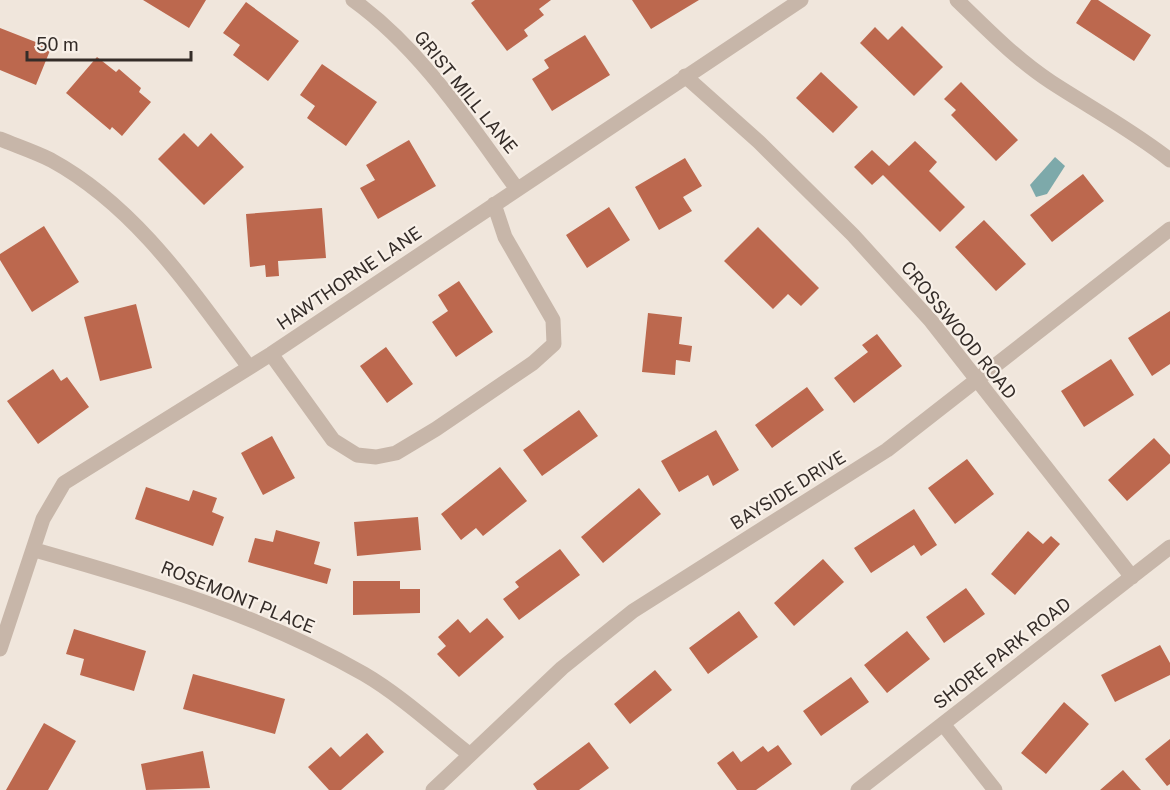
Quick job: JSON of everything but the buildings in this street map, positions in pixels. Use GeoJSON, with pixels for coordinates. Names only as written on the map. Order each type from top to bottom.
{"type":"FeatureCollection","features":[{"type":"Feature","properties":{"kind":"street","name":"GRIST MILL LANE"},"geometry":{"type":"LineString","coordinates":[[353,0],[380,20],[430,73],[517,189]]}},
{"type":"Feature","properties":{"kind":"street","name":"HAWTHORNE LANE"},"geometry":{"type":"LineString","coordinates":[[0,649],[15,597],[35,549],[44,519],[64,483],[271,354],[801,0]]}},
{"type":"Feature","properties":{"kind":"street"},"geometry":{"type":"LineString","coordinates":[[957,0],[1009,50],[1042,75],[1142,138],[1170,160]]}},
{"type":"Feature","properties":{"kind":"street","name":"CROSSWOOD ROAD"},"geometry":{"type":"LineString","coordinates":[[685,76],[759,142],[853,235],[931,321],[1132,577]]}},
{"type":"Feature","properties":{"kind":"street"},"geometry":{"type":"LineString","coordinates":[[0,139],[50,160],[81,179],[123,212],[178,271],[249,367]]}},
{"type":"Feature","properties":{"kind":"street"},"geometry":{"type":"LineString","coordinates":[[271,354],[333,440],[357,455],[376,457],[396,453],[436,429],[533,363],[554,344],[553,320],[505,237],[494,204]]}},
{"type":"Feature","properties":{"kind":"street","name":"BAYSIDE DRIVE"},"geometry":{"type":"LineString","coordinates":[[433,790],[562,668],[633,611],[887,450],[1170,229]]}},
{"type":"Feature","properties":{"kind":"street","name":"SHORE PARK ROAD"},"geometry":{"type":"LineString","coordinates":[[858,790],[1170,548]]}},
{"type":"Feature","properties":{"kind":"street","name":"ROSEMONT PLACE"},"geometry":{"type":"LineString","coordinates":[[35,549],[168,588],[292,635],[366,675],[470,754]]}},
{"type":"Feature","properties":{"kind":"street"},"geometry":{"type":"LineString","coordinates":[[943,724],[995,790]]}},
{"type":"Feature","properties":{"kind":"water"},"geometry":{"type":"Polygon","coordinates":[[[1055,157],[1065,166],[1047,194],[1036,197],[1030,185],[1055,157]]]}}]}
